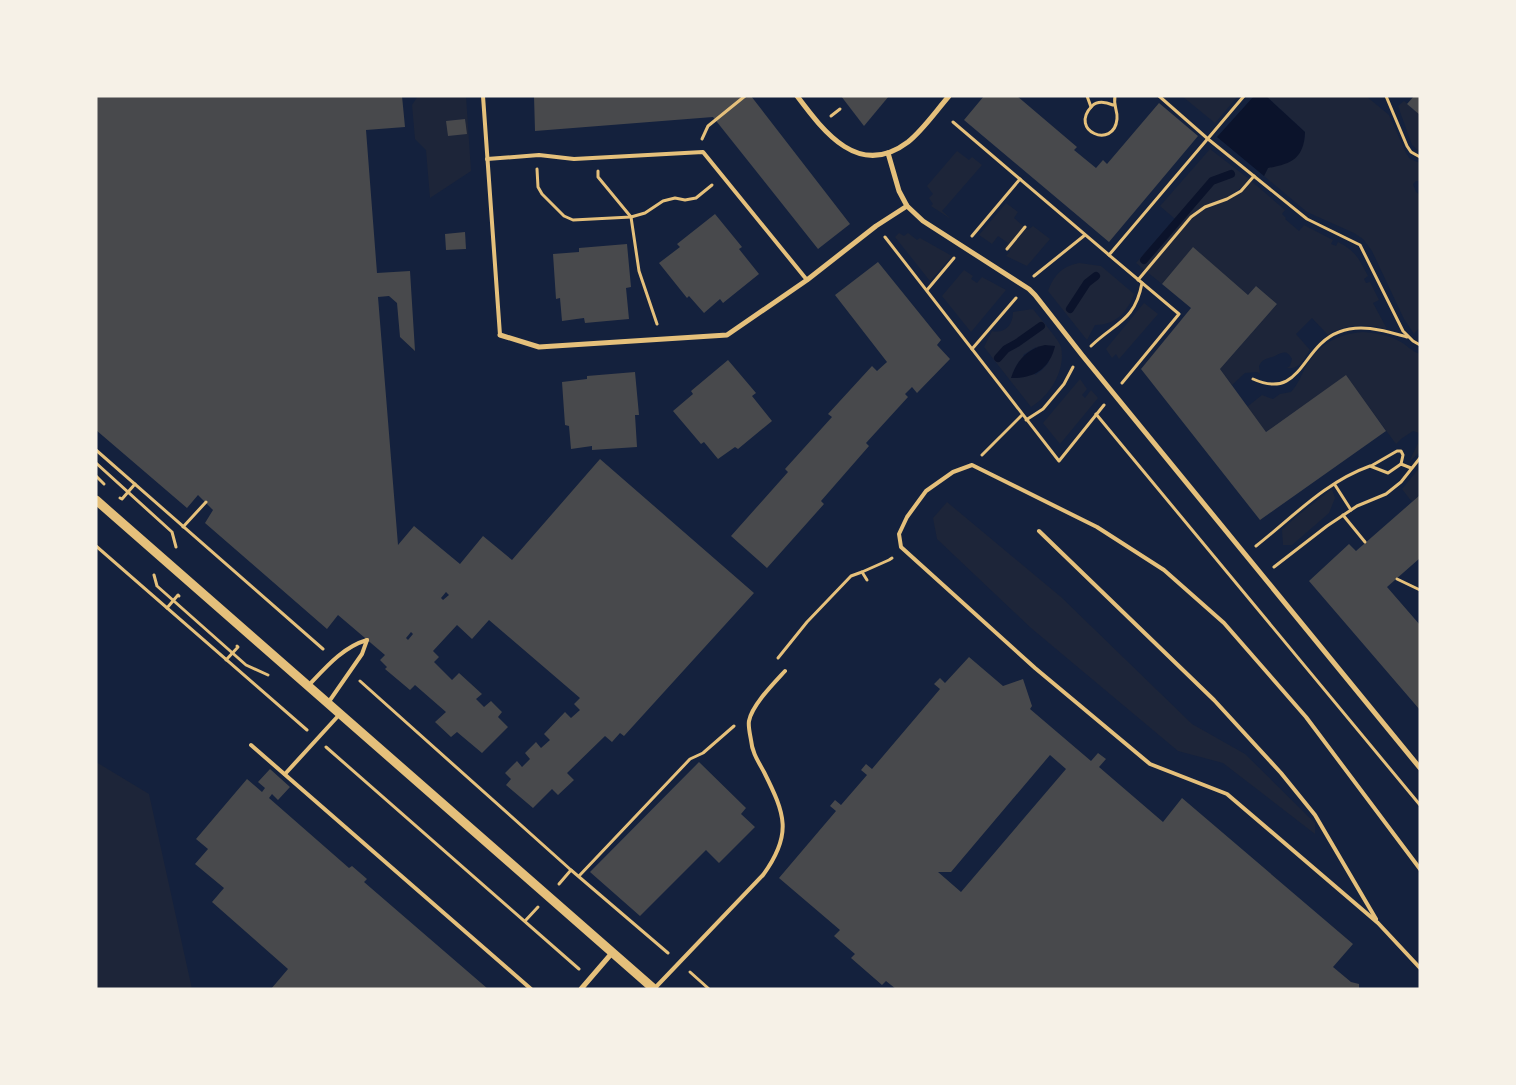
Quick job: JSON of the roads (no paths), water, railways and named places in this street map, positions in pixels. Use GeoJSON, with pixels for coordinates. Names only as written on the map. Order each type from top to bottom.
{"type":"FeatureCollection","features":[{"type":"Feature","properties":{"kind":"street"},"geometry":{"type":"LineString","coordinates":[[797,96],[819,125],[845,148],[855,153],[872,156],[888,153],[911,139],[949,96]]}},
{"type":"Feature","properties":{"kind":"street"},"geometry":{"type":"LineString","coordinates":[[888,153],[899,191],[907,206],[923,221],[1006,273],[1035,294],[1113,393],[1420,768]]}},
{"type":"Feature","properties":{"kind":"street"},"geometry":{"type":"LineString","coordinates":[[500,335],[539,347],[727,335],[807,280],[876,226],[907,206]]}},
{"type":"Feature","properties":{"kind":"street"},"geometry":{"type":"LineString","coordinates":[[96,500],[654,989]]}},
{"type":"Feature","properties":{"kind":"street"},"geometry":{"type":"LineString","coordinates":[[581,989],[612,953]]}},
{"type":"Feature","properties":{"kind":"lane"},"geometry":{"type":"LineString","coordinates":[[483,96],[500,335]]}},
{"type":"Feature","properties":{"kind":"lane"},"geometry":{"type":"LineString","coordinates":[[487,159],[536,156],[574,159],[703,152],[807,280]]}},
{"type":"Feature","properties":{"kind":"lane"},"geometry":{"type":"LineString","coordinates":[[1420,869],[1306,717],[1224,623],[1164,570],[1097,527],[972,465],[953,472],[926,491],[907,517],[899,534],[901,547],[1035,668],[1150,764],[1227,794],[1378,923],[1420,968]]}},
{"type":"Feature","properties":{"kind":"lane"},"geometry":{"type":"LineString","coordinates":[[1039,531],[1214,700],[1281,773],[1316,815],[1378,923]]}},
{"type":"Feature","properties":{"kind":"lane"},"geometry":{"type":"LineString","coordinates":[[308,686],[326,666],[353,644],[367,640],[362,654],[328,703]]}},
{"type":"Feature","properties":{"kind":"lane"},"geometry":{"type":"LineString","coordinates":[[654,989],[763,875],[781,845],[782,814],[777,798],[752,749],[749,721],[762,696],[785,671]]}},
{"type":"Feature","properties":{"kind":"lane"},"geometry":{"type":"LineString","coordinates":[[285,774],[340,714]]}},
{"type":"Feature","properties":{"kind":"lane"},"geometry":{"type":"LineString","coordinates":[[251,745],[531,989]]}},
{"type":"Feature","properties":{"kind":"waterway"},"geometry":{"type":"LineString","coordinates":[[1144,260],[1212,181],[1231,174]]}},
{"type":"Feature","properties":{"kind":"waterway"},"geometry":{"type":"LineString","coordinates":[[1070,309],[1087,283],[1096,276]]}},
{"type":"Feature","properties":{"kind":"waterway"},"geometry":{"type":"LineString","coordinates":[[998,358],[1006,349],[1041,326]]}}]}
